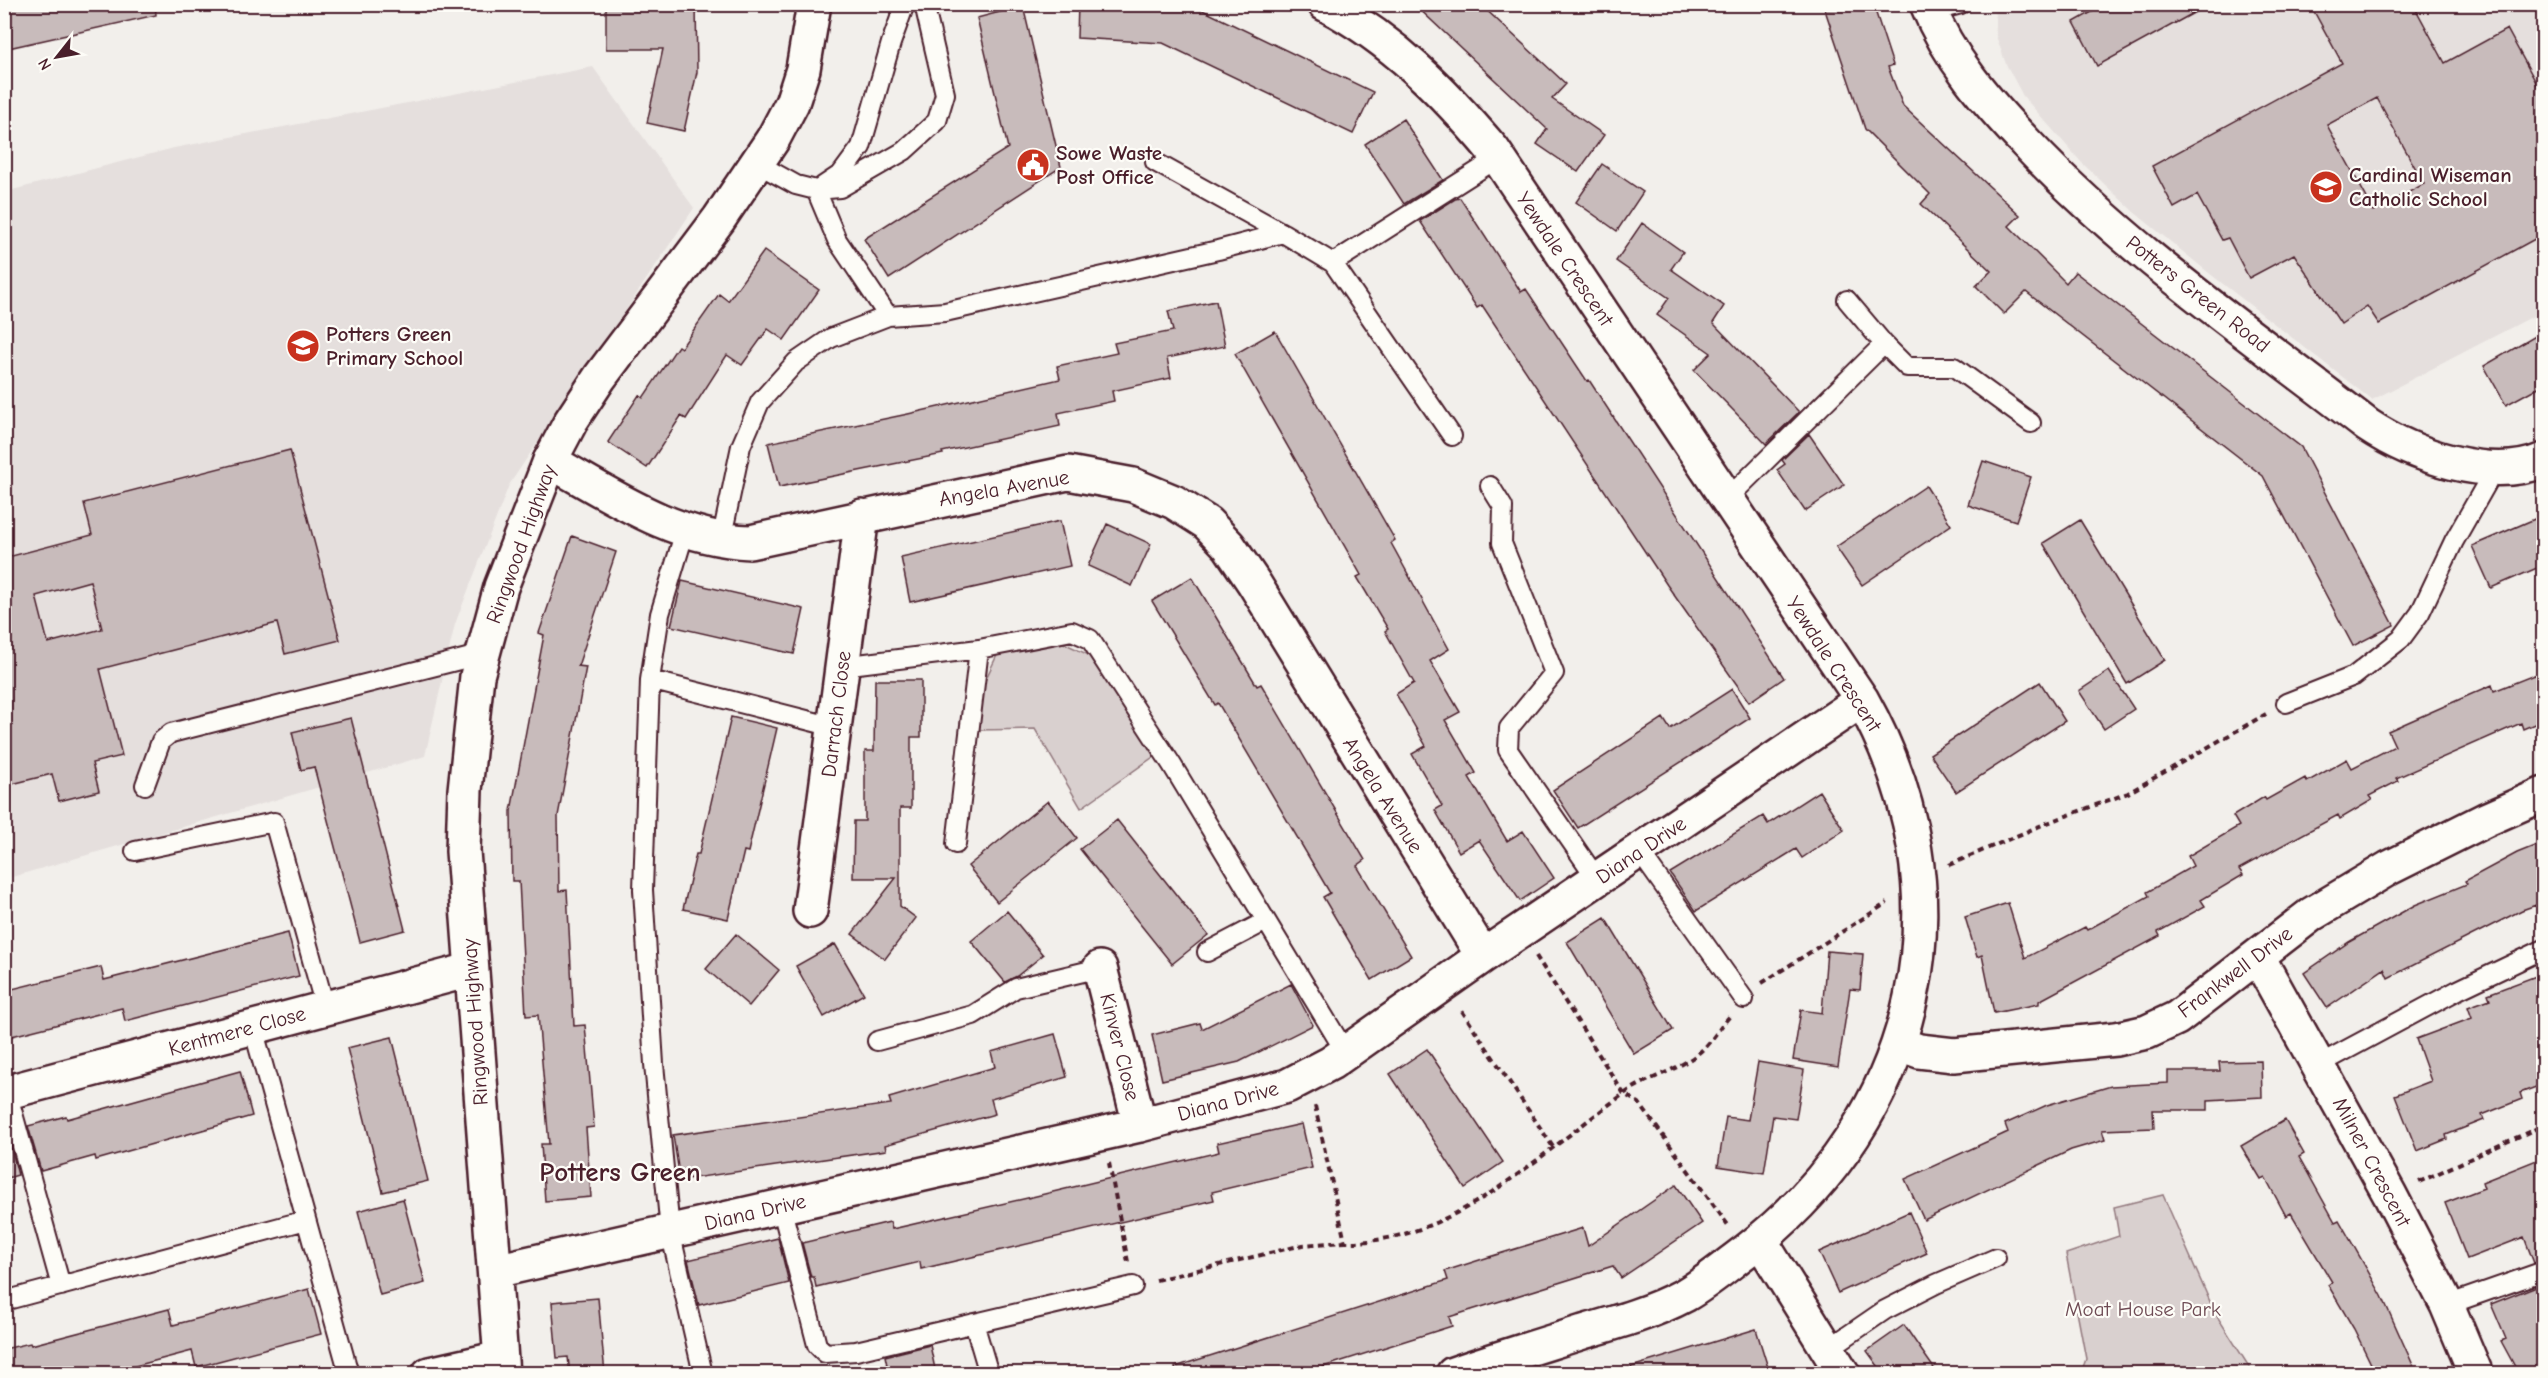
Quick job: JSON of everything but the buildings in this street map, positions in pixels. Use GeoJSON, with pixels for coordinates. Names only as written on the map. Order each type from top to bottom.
{"type":"FeatureCollection","features":[{"type":"Feature","properties":{"kind":"street","name":"Ringwood Highway"},"geometry":{"type":"LineString","coordinates":[[501,1366],[463,851],[465,800],[477,676],[501,587],[550,460],[571,421],[600,377],[758,164],[792,103],[803,69],[814,4]]}},
{"type":"Feature","properties":{"kind":"street","name":"Yewdale Crescent"},"geometry":{"type":"LineString","coordinates":[[1325,4],[1386,42],[1427,76],[1463,114],[1498,158],[1862,700],[1895,770],[1911,826],[1931,872],[1920,934],[1912,1001],[1900,1044],[1887,1077],[1833,1167],[1797,1206],[1760,1240],[1686,1294],[1654,1309],[1510,1365],[1453,1374]]}},
{"type":"Feature","properties":{"kind":"street","name":"Potters Green Road"},"geometry":{"type":"LineString","coordinates":[[1939,7],[1965,73],[1989,106],[2062,181],[2136,246],[2391,441],[2428,456],[2470,465],[2510,468],[2544,460]]}},
{"type":"Feature","properties":{"kind":"street","name":"Angela Avenue"},"geometry":{"type":"LineString","coordinates":[[550,460],[657,520],[721,541],[750,542],[1068,473],[1133,484],[1174,502],[1207,523],[1229,546],[1483,956]]}},
{"type":"Feature","properties":{"kind":"street","name":"Darrach Close"},"geometry":{"type":"LineString","coordinates":[[810,911],[862,516]]}},
{"type":"Feature","properties":{"kind":"street","name":"Diana Drive"},"geometry":{"type":"LineString","coordinates":[[495,1271],[1140,1125],[1287,1086],[1346,1053],[1483,956],[1862,700]]}},
{"type":"Feature","properties":{"kind":"street","name":"Frankwell Drive"},"geometry":{"type":"LineString","coordinates":[[1900,1044],[1919,1051],[1954,1055],[2116,1039],[2147,1032],[2177,1018],[2312,914],[2389,868],[2484,820],[2544,794]]}},
{"type":"Feature","properties":{"kind":"street","name":"Milner Crescent"},"geometry":{"type":"LineString","coordinates":[[2258,957],[2320,1064],[2390,1195],[2447,1305],[2476,1374]]}},
{"type":"Feature","properties":{"kind":"street","name":"Kinver Close"},"geometry":{"type":"LineString","coordinates":[[1100,968],[1140,1125]]}},
{"type":"Feature","properties":{"kind":"street","name":"Kentmere Close"},"geometry":{"type":"LineString","coordinates":[[6,1093],[470,970]]}},
{"type":"Feature","properties":{"kind":"street"},"geometry":{"type":"LineString","coordinates":[[1760,1240],[1833,1365]]}},
{"type":"Feature","properties":{"kind":"street"},"geometry":{"type":"LineString","coordinates":[[429,1374],[501,1366]]}},
{"type":"Feature","properties":{"kind":"lane"},"geometry":{"type":"LineString","coordinates":[[816,190],[841,174],[861,147],[905,4]]}},
{"type":"Feature","properties":{"kind":"lane"},"geometry":{"type":"LineString","coordinates":[[758,164],[796,185],[816,190],[840,188],[904,151],[937,122],[945,94],[924,4]]}},
{"type":"Feature","properties":{"kind":"lane"},"geometry":{"type":"LineString","coordinates":[[1333,263],[1498,158]]}},
{"type":"Feature","properties":{"kind":"lane"},"geometry":{"type":"LineString","coordinates":[[1155,162],[1333,263],[1452,436]]}},
{"type":"Feature","properties":{"kind":"lane"},"geometry":{"type":"LineString","coordinates":[[816,190],[837,240],[888,316]]}},
{"type":"Feature","properties":{"kind":"lane"},"geometry":{"type":"LineString","coordinates":[[721,541],[741,446],[760,402],[796,362],[831,338],[888,316],[945,312],[1283,233]]}},
{"type":"Feature","properties":{"kind":"lane"},"geometry":{"type":"LineString","coordinates":[[1847,300],[1907,367],[1954,367],[2031,423]]}},
{"type":"Feature","properties":{"kind":"lane"},"geometry":{"type":"LineString","coordinates":[[1726,500],[1884,344]]}},
{"type":"Feature","properties":{"kind":"lane"},"geometry":{"type":"LineString","coordinates":[[2286,703],[2354,676],[2401,639],[2420,613],[2454,541],[2496,467]]}},
{"type":"Feature","properties":{"kind":"lane"},"geometry":{"type":"LineString","coordinates":[[1490,486],[1503,507],[1502,543],[1554,673],[1509,728],[1508,750],[1597,879]]}},
{"type":"Feature","properties":{"kind":"lane"},"geometry":{"type":"LineString","coordinates":[[685,531],[660,614],[650,680],[643,890],[654,1064],[670,1231],[703,1374]]}},
{"type":"Feature","properties":{"kind":"lane"},"geometry":{"type":"LineString","coordinates":[[842,666],[979,649],[1072,631],[1090,639],[1172,765],[1346,1053]]}},
{"type":"Feature","properties":{"kind":"lane"},"geometry":{"type":"LineString","coordinates":[[956,844],[979,649]]}},
{"type":"Feature","properties":{"kind":"lane"},"geometry":{"type":"LineString","coordinates":[[145,785],[161,741],[171,733],[483,654]]}},
{"type":"Feature","properties":{"kind":"lane"},"geometry":{"type":"LineString","coordinates":[[650,680],[834,727]]}},
{"type":"Feature","properties":{"kind":"lane"},"geometry":{"type":"LineString","coordinates":[[135,851],[274,822],[325,1007]]}},
{"type":"Feature","properties":{"kind":"lane"},"geometry":{"type":"LineString","coordinates":[[1639,851],[1744,999]]}},
{"type":"Feature","properties":{"kind":"lane"},"geometry":{"type":"LineString","coordinates":[[1207,952],[1266,921]]}},
{"type":"Feature","properties":{"kind":"lane"},"geometry":{"type":"LineString","coordinates":[[2320,1064],[2458,990],[2544,949]]}},
{"type":"Feature","properties":{"kind":"lane"},"geometry":{"type":"LineString","coordinates":[[877,1041],[973,1015],[1016,988],[1100,968]]}},
{"type":"Feature","properties":{"kind":"lane"},"geometry":{"type":"LineString","coordinates":[[253,1028],[349,1374]]}},
{"type":"Feature","properties":{"kind":"lane"},"geometry":{"type":"LineString","coordinates":[[6,1093],[62,1286]]}},
{"type":"Feature","properties":{"kind":"lane"},"geometry":{"type":"LineString","coordinates":[[781,1206],[817,1345],[825,1353],[856,1351],[1132,1286]]}},
{"type":"Feature","properties":{"kind":"lane"},"geometry":{"type":"LineString","coordinates":[[4,1301],[306,1220]]}},
{"type":"Feature","properties":{"kind":"lane"},"geometry":{"type":"LineString","coordinates":[[1833,1365],[1886,1310],[1996,1258]]}},
{"type":"Feature","properties":{"kind":"lane"},"geometry":{"type":"LineString","coordinates":[[2447,1305],[2544,1271]]}},
{"type":"Feature","properties":{"kind":"lane"},"geometry":{"type":"LineString","coordinates":[[974,1323],[989,1374]]}},
{"type":"Feature","properties":{"kind":"path"},"geometry":{"type":"LineString","coordinates":[[1108,1158],[1132,1286],[1219,1263],[1303,1245],[1371,1243],[1425,1229],[1488,1194],[1624,1094],[1700,1052],[1751,991],[1931,872],[2042,825],[2128,793],[2286,703]]}},
{"type":"Feature","properties":{"kind":"path"},"geometry":{"type":"LineString","coordinates":[[1519,932],[1624,1094],[1639,1104],[1734,1232],[1760,1240]]}},
{"type":"Feature","properties":{"kind":"path"},"geometry":{"type":"LineString","coordinates":[[1443,985],[1553,1147]]}},
{"type":"Feature","properties":{"kind":"path"},"geometry":{"type":"LineString","coordinates":[[1306,1077],[1345,1242]]}},
{"type":"Feature","properties":{"kind":"path"},"geometry":{"type":"LineString","coordinates":[[2390,1195],[2544,1125]]}},
{"type":"Feature","properties":{"kind":"shaded area","name":"Cardinal Wiseman Catholic School"},"geometry":{"type":"Polygon","coordinates":[[[1999,4],[2543,5],[2543,311],[2372,400],[2134,212],[2082,163],[2023,96],[2006,64],[1996,36],[1995,8],[1999,4]]]}},
{"type":"Feature","properties":{"kind":"shaded area","name":"Potters Green Primary School"},"geometry":{"type":"Polygon","coordinates":[[[593,67],[694,208],[509,485],[455,624],[425,756],[5,879],[5,192],[174,148],[593,67]]]}},
{"type":"Feature","properties":{"kind":"green space"},"geometry":{"type":"Polygon","coordinates":[[[1053,638],[1091,656],[1156,755],[1081,808],[1035,729],[977,730],[983,685],[999,651],[1053,638]]]}},
{"type":"Feature","properties":{"kind":"green space","name":"Moat House Park"},"geometry":{"type":"Polygon","coordinates":[[[2163,1195],[2215,1313],[2253,1373],[2081,1373],[2086,1359],[2066,1254],[2119,1236],[2114,1207],[2163,1195]]]}},
{"type":"Feature","properties":{"kind":"place","name":"Sowe Waste Post Office"},"geometry":{"type":"Point","coordinates":[1033,165]}},
{"type":"Feature","properties":{"kind":"place","name":"Cardinal Wiseman Catholic School"},"geometry":{"type":"Point","coordinates":[2326,187]}},
{"type":"Feature","properties":{"kind":"place","name":"Potters Green Primary School"},"geometry":{"type":"Point","coordinates":[303,346]}},
{"type":"Feature","properties":{"kind":"district","name":"Potters Green"},"geometry":{"type":"Point","coordinates":[620,1172]}}]}
